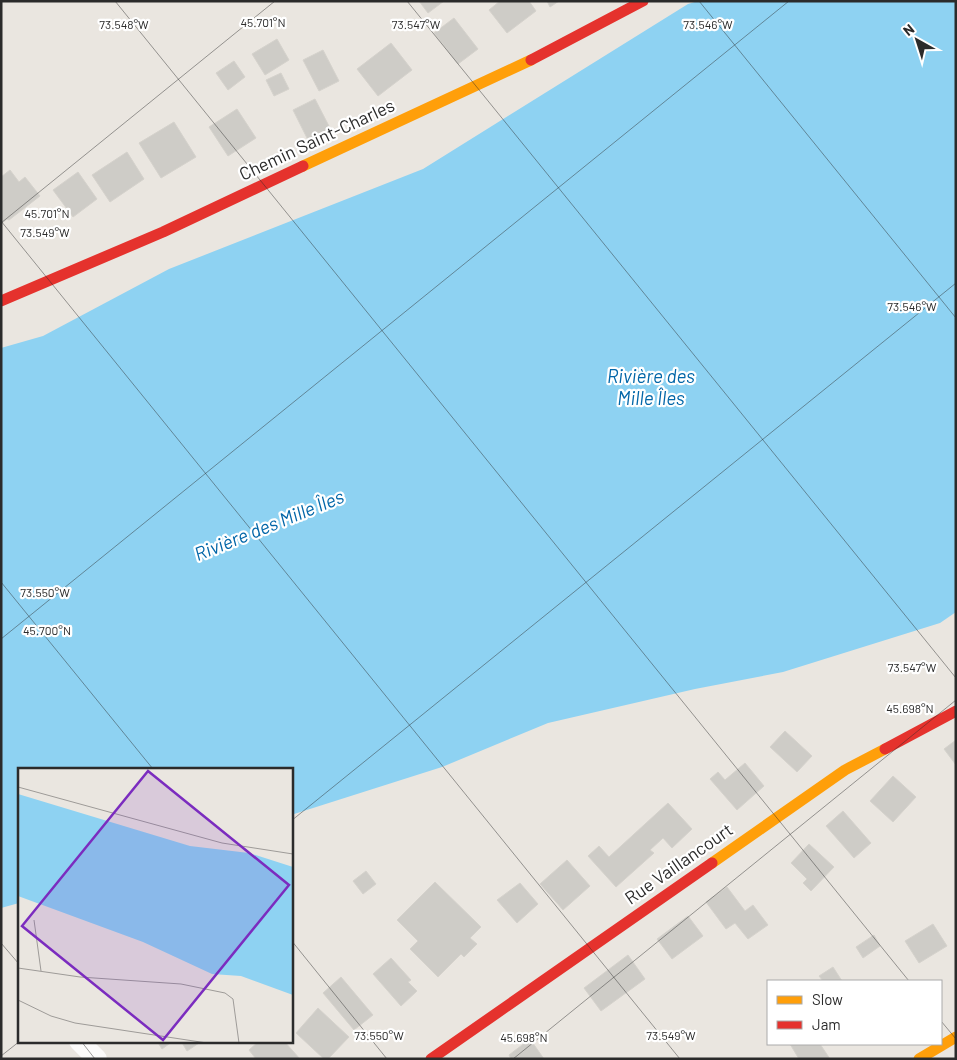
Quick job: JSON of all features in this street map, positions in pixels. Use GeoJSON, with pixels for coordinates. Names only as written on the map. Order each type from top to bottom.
{"type":"FeatureCollection","features":[{"type":"Feature","properties":{"kind":"main road","name":"Chemin Saint-Charles"},"geometry":{"type":"LineString","coordinates":[[1,301],[189,220],[543,54],[643,1]]}},
{"type":"Feature","properties":{"kind":"main road","name":"Rue Vaillancourt"},"geometry":{"type":"LineString","coordinates":[[431,1059],[845,770],[956,711]]}},
{"type":"Feature","properties":{"kind":"main road"},"geometry":{"type":"LineString","coordinates":[[919,1059],[956,1037]]}},
{"type":"Feature","properties":{"kind":"street"},"geometry":{"type":"LineString","coordinates":[[80,1042],[97,1059]]}},
{"type":"Feature","properties":{"kind":"water","name":"Rivière des Mille Îles"},"geometry":{"type":"Polygon","coordinates":[[[698,1],[956,1],[956,612],[940,623],[783,672],[695,689],[548,723],[442,767],[292,815],[292,768],[18,768],[18,903],[1,908],[1,348],[43,336],[169,269],[423,169],[688,4],[698,1]]]}},
{"type":"Feature","properties":{"kind":"building"},"geometry":{"type":"Polygon","coordinates":[[[419,1],[444,1],[428,13],[419,1]]]}},
{"type":"Feature","properties":{"kind":"building"},"geometry":{"type":"Polygon","coordinates":[[[500,1],[529,1],[536,11],[507,33],[489,10],[500,1]]]}},
{"type":"Feature","properties":{"kind":"building"},"geometry":{"type":"Polygon","coordinates":[[[547,1],[559,1],[550,7],[547,1]]]}},
{"type":"Feature","properties":{"kind":"building"},"geometry":{"type":"Polygon","coordinates":[[[454,18],[478,49],[458,64],[434,33],[454,18]]]}},
{"type":"Feature","properties":{"kind":"building"},"geometry":{"type":"Polygon","coordinates":[[[277,39],[289,60],[265,75],[252,54],[277,39]]]}},
{"type":"Feature","properties":{"kind":"building"},"geometry":{"type":"Polygon","coordinates":[[[391,43],[412,70],[378,96],[357,69],[391,43]]]}},
{"type":"Feature","properties":{"kind":"building"},"geometry":{"type":"Polygon","coordinates":[[[323,50],[339,81],[319,91],[303,60],[323,50]]]}},
{"type":"Feature","properties":{"kind":"building"},"geometry":{"type":"Polygon","coordinates":[[[234,61],[245,77],[228,90],[216,73],[234,61]]]}},
{"type":"Feature","properties":{"kind":"building"},"geometry":{"type":"Polygon","coordinates":[[[281,73],[289,89],[274,96],[266,80],[281,73]]]}},
{"type":"Feature","properties":{"kind":"building"},"geometry":{"type":"Polygon","coordinates":[[[315,99],[331,130],[309,142],[293,110],[315,99]]]}},
{"type":"Feature","properties":{"kind":"building"},"geometry":{"type":"Polygon","coordinates":[[[237,109],[256,138],[228,156],[209,127],[237,109]]]}},
{"type":"Feature","properties":{"kind":"building"},"geometry":{"type":"Polygon","coordinates":[[[174,122],[196,157],[161,178],[139,143],[174,122]]]}},
{"type":"Feature","properties":{"kind":"building"},"geometry":{"type":"Polygon","coordinates":[[[127,152],[144,179],[110,202],[92,175],[127,152]]]}},
{"type":"Feature","properties":{"kind":"building"},"geometry":{"type":"Polygon","coordinates":[[[10,170],[19,182],[25,177],[40,196],[1,224],[1,177],[10,170]]]}},
{"type":"Feature","properties":{"kind":"building"},"geometry":{"type":"Polygon","coordinates":[[[78,172],[97,199],[73,217],[53,190],[78,172]]]}},
{"type":"Feature","properties":{"kind":"building"},"geometry":{"type":"Polygon","coordinates":[[[785,731],[812,756],[797,772],[770,747],[785,731]]]}},
{"type":"Feature","properties":{"kind":"building"},"geometry":{"type":"Polygon","coordinates":[[[956,740],[956,765],[944,749],[956,740]]]}},
{"type":"Feature","properties":{"kind":"building"},"geometry":{"type":"Polygon","coordinates":[[[745,763],[764,786],[737,810],[710,779],[718,772],[725,780],[745,763]]]}},
{"type":"Feature","properties":{"kind":"building"},"geometry":{"type":"Polygon","coordinates":[[[893,776],[916,797],[893,822],[870,801],[893,776]]]}},
{"type":"Feature","properties":{"kind":"building"},"geometry":{"type":"Polygon","coordinates":[[[668,803],[692,829],[672,848],[663,838],[650,850],[654,853],[616,887],[588,856],[599,846],[609,857],[668,803]]]}},
{"type":"Feature","properties":{"kind":"building"},"geometry":{"type":"Polygon","coordinates":[[[843,811],[871,843],[854,858],[826,826],[843,811]]]}},
{"type":"Feature","properties":{"kind":"building"},"geometry":{"type":"Polygon","coordinates":[[[809,844],[834,867],[811,891],[803,883],[807,879],[791,863],[809,844]]]}},
{"type":"Feature","properties":{"kind":"building"},"geometry":{"type":"Polygon","coordinates":[[[567,860],[590,886],[563,910],[540,884],[567,860]]]}},
{"type":"Feature","properties":{"kind":"building"},"geometry":{"type":"Polygon","coordinates":[[[366,871],[376,884],[363,894],[353,881],[366,871]]]}},
{"type":"Feature","properties":{"kind":"building"},"geometry":{"type":"Polygon","coordinates":[[[435,882],[481,927],[470,938],[477,944],[464,957],[461,954],[438,977],[410,949],[418,941],[397,920],[435,882]]]}},
{"type":"Feature","properties":{"kind":"building"},"geometry":{"type":"Polygon","coordinates":[[[520,883],[538,904],[517,923],[497,900],[520,883]]]}},
{"type":"Feature","properties":{"kind":"building"},"geometry":{"type":"Polygon","coordinates":[[[727,887],[745,911],[753,905],[768,925],[748,939],[735,923],[726,929],[706,902],[727,887]]]}},
{"type":"Feature","properties":{"kind":"building"},"geometry":{"type":"Polygon","coordinates":[[[688,916],[703,936],[672,959],[657,939],[688,916]]]}},
{"type":"Feature","properties":{"kind":"building"},"geometry":{"type":"Polygon","coordinates":[[[933,924],[947,946],[919,963],[905,941],[933,924]]]}},
{"type":"Feature","properties":{"kind":"building"},"geometry":{"type":"Polygon","coordinates":[[[874,935],[880,946],[863,958],[856,947],[874,935]]]}},
{"type":"Feature","properties":{"kind":"building"},"geometry":{"type":"Polygon","coordinates":[[[628,955],[645,979],[601,1011],[584,988],[628,955]]]}},
{"type":"Feature","properties":{"kind":"building"},"geometry":{"type":"Polygon","coordinates":[[[391,958],[411,980],[408,982],[417,991],[401,1006],[373,974],[391,958]]]}},
{"type":"Feature","properties":{"kind":"building"},"geometry":{"type":"Polygon","coordinates":[[[833,967],[841,980],[822,980],[819,976],[833,967]]]}},
{"type":"Feature","properties":{"kind":"building"},"geometry":{"type":"Polygon","coordinates":[[[341,977],[373,1015],[354,1030],[323,993],[341,977]]]}},
{"type":"Feature","properties":{"kind":"building"},"geometry":{"type":"Polygon","coordinates":[[[318,1008],[349,1037],[328,1059],[324,1059],[296,1033],[318,1008]]]}},
{"type":"Feature","properties":{"kind":"building"},"geometry":{"type":"Polygon","coordinates":[[[530,1039],[544,1059],[511,1059],[509,1055],[530,1039]]]}},
{"type":"Feature","properties":{"kind":"building"},"geometry":{"type":"Polygon","coordinates":[[[158,1042],[172,1042],[162,1049],[158,1042]]]}},
{"type":"Feature","properties":{"kind":"building"},"geometry":{"type":"Polygon","coordinates":[[[182,1042],[200,1042],[187,1051],[182,1042]]]}},
{"type":"Feature","properties":{"kind":"building"},"geometry":{"type":"Polygon","coordinates":[[[258,1042],[285,1042],[300,1059],[256,1059],[249,1050],[258,1042]]]}},
{"type":"Feature","properties":{"kind":"building"},"geometry":{"type":"Polygon","coordinates":[[[791,1045],[821,1045],[830,1059],[799,1059],[791,1045]]]}},
{"type":"Feature","properties":{"kind":"traffic: slow"},"geometry":{"type":"LineString","coordinates":[[303,166],[531,60]]}},
{"type":"Feature","properties":{"kind":"traffic: slow"},"geometry":{"type":"LineString","coordinates":[[712,863],[845,770],[885,749]]}},
{"type":"Feature","properties":{"kind":"traffic: slow"},"geometry":{"type":"LineString","coordinates":[[919,1059],[956,1037]]}},
{"type":"Feature","properties":{"kind":"traffic: jam"},"geometry":{"type":"LineString","coordinates":[[531,60],[643,1]]}},
{"type":"Feature","properties":{"kind":"traffic: jam"},"geometry":{"type":"LineString","coordinates":[[1,301],[163,232],[303,166]]}},
{"type":"Feature","properties":{"kind":"traffic: jam"},"geometry":{"type":"LineString","coordinates":[[885,749],[956,711]]}},
{"type":"Feature","properties":{"kind":"traffic: jam"},"geometry":{"type":"LineString","coordinates":[[431,1059],[712,863]]}}]}
